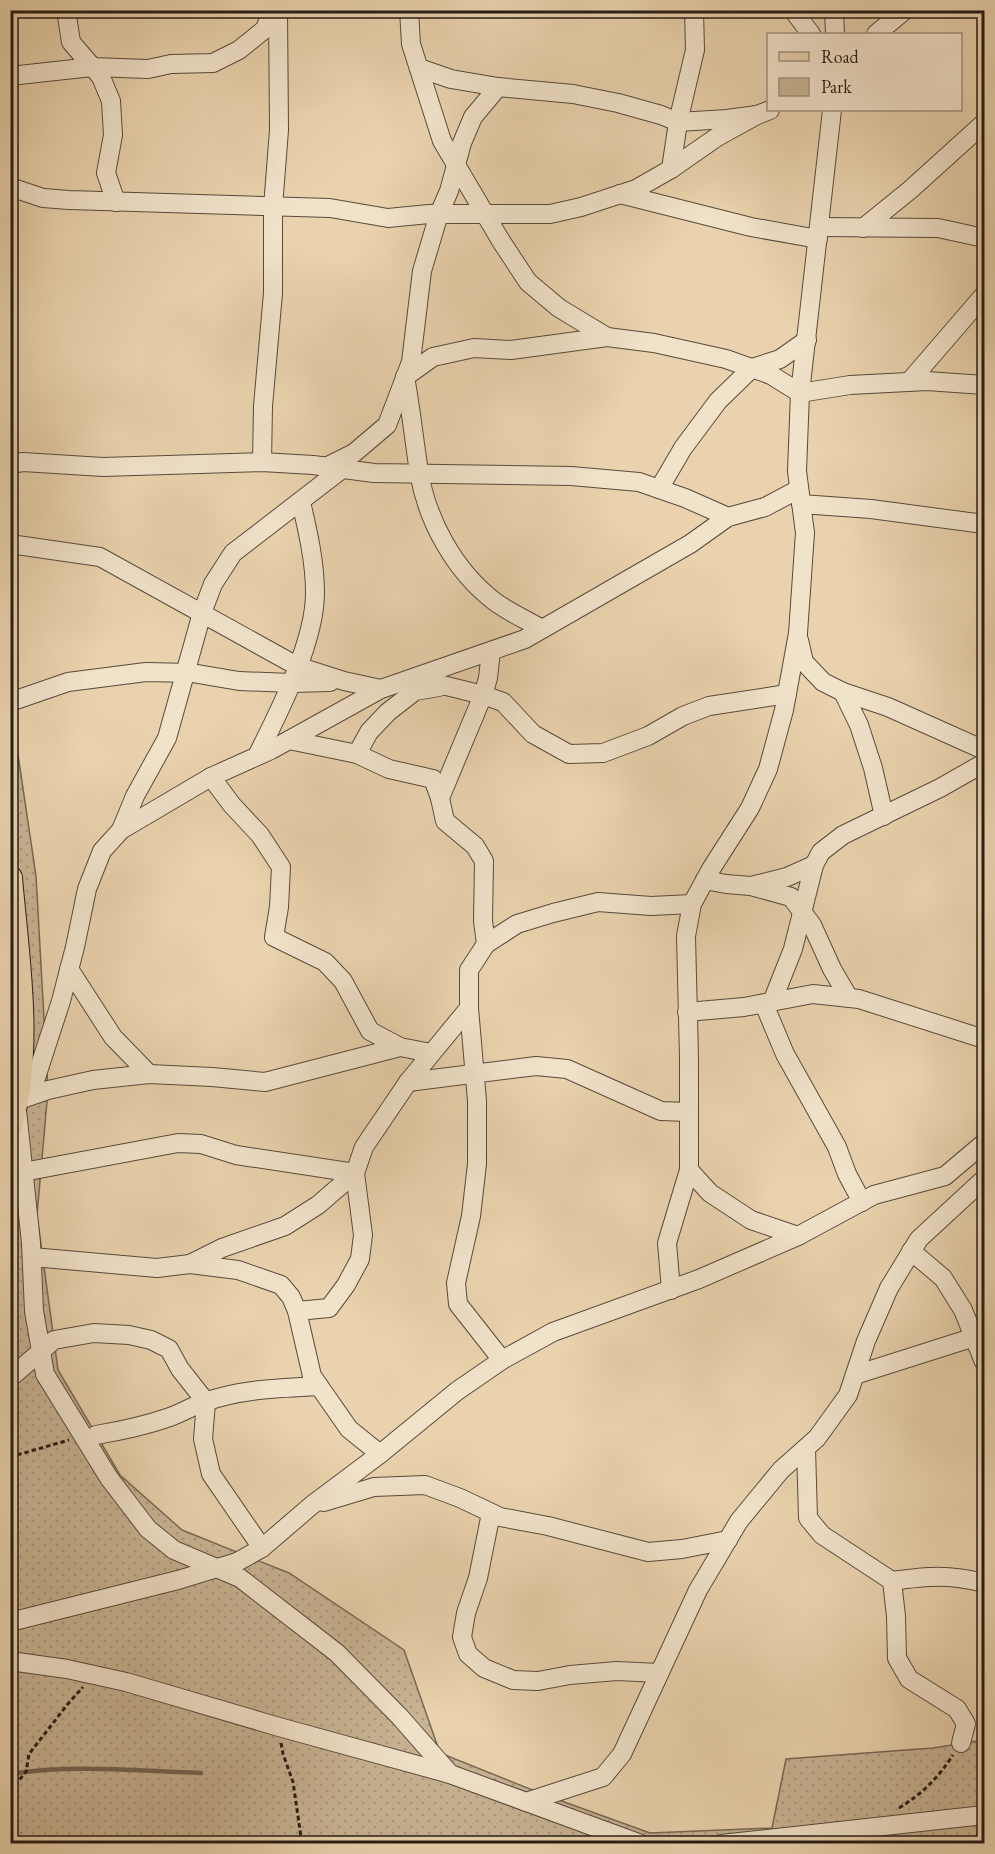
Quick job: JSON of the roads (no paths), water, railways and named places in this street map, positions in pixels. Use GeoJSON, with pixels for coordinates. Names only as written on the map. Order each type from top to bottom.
{"type":"FeatureCollection","features":[{"type":"Feature","properties":{"kind":"main road"},"geometry":{"type":"LineString","coordinates":[[10,878],[22,1026],[23,1098],[10,1126]]}},
{"type":"Feature","properties":{"kind":"street"},"geometry":{"type":"LineString","coordinates":[[66,10],[71,42],[101,77],[111,101],[113,135],[106,173],[116,202]]}},
{"type":"Feature","properties":{"kind":"street"},"geometry":{"type":"LineString","coordinates":[[10,76],[92,67],[148,69],[171,64],[213,63],[239,50],[265,28],[272,10]]}},
{"type":"Feature","properties":{"kind":"street"},"geometry":{"type":"LineString","coordinates":[[262,462],[263,406],[273,293],[273,207],[279,130],[278,10]]}},
{"type":"Feature","properties":{"kind":"street"},"geometry":{"type":"LineString","coordinates":[[409,10],[411,44],[442,141],[485,215],[528,282],[559,308],[607,337]]}},
{"type":"Feature","properties":{"kind":"street"},"geometry":{"type":"LineString","coordinates":[[671,169],[678,122],[695,50],[694,10]]}},
{"type":"Feature","properties":{"kind":"street"},"geometry":{"type":"LineString","coordinates":[[793,10],[810,33]]}},
{"type":"Feature","properties":{"kind":"street"},"geometry":{"type":"LineString","coordinates":[[834,10],[835,33]]}},
{"type":"Feature","properties":{"kind":"street"},"geometry":{"type":"LineString","coordinates":[[877,33],[905,10]]}},
{"type":"Feature","properties":{"kind":"street"},"geometry":{"type":"LineString","coordinates":[[418,68],[451,79],[498,87],[573,94],[618,103],[661,114],[678,122],[727,119],[763,112]]}},
{"type":"Feature","properties":{"kind":"street"},"geometry":{"type":"LineString","coordinates":[[121,830],[135,796],[167,738],[202,613],[213,584],[232,553],[301,502],[334,468],[387,425],[411,362],[422,271],[439,214],[449,191],[455,164],[473,117],[498,87]]}},
{"type":"Feature","properties":{"kind":"street"},"geometry":{"type":"LineString","coordinates":[[671,1290],[667,1244],[689,1170],[686,936],[692,904],[750,808],[768,769],[787,694],[798,633],[805,533],[797,471],[800,393],[832,111]]}},
{"type":"Feature","properties":{"kind":"street"},"geometry":{"type":"LineString","coordinates":[[10,187],[43,198],[330,208],[388,218],[439,214],[550,214],[581,207],[636,189],[671,169],[717,137],[763,112]]}},
{"type":"Feature","properties":{"kind":"street"},"geometry":{"type":"LineString","coordinates":[[863,228],[910,190],[984,123]]}},
{"type":"Feature","properties":{"kind":"street"},"geometry":{"type":"LineString","coordinates":[[620,194],[740,224],[819,233],[863,228],[938,228],[984,238]]}},
{"type":"Feature","properties":{"kind":"street"},"geometry":{"type":"LineString","coordinates":[[909,382],[984,295]]}},
{"type":"Feature","properties":{"kind":"street"},"geometry":{"type":"LineString","coordinates":[[405,376],[433,357],[474,348],[511,351],[607,337],[654,343],[726,359],[771,375],[800,393],[850,385],[927,381],[984,385]]}},
{"type":"Feature","properties":{"kind":"street"},"geometry":{"type":"LineString","coordinates":[[659,489],[683,448],[718,401],[752,368],[780,359],[807,340]]}},
{"type":"Feature","properties":{"kind":"street"},"geometry":{"type":"LineString","coordinates":[[405,376],[413,415],[419,473],[428,507],[439,533],[466,574],[495,602],[542,629]]}},
{"type":"Feature","properties":{"kind":"street"},"geometry":{"type":"LineString","coordinates":[[10,464],[24,462],[103,467],[262,462],[374,473],[571,476],[639,482],[685,498],[728,517]]}},
{"type":"Feature","properties":{"kind":"street"},"geometry":{"type":"LineString","coordinates":[[450,1774],[400,1717],[337,1653],[240,1578],[174,1550],[148,1530],[109,1478],[90,1436],[45,1374],[34,1311],[32,1257],[23,1172],[23,1098],[46,1050],[69,969],[87,889],[102,851],[121,830],[211,777],[289,740],[381,689],[525,639],[690,544],[728,517],[800,496],[871,509],[984,524]]}},
{"type":"Feature","properties":{"kind":"street"},"geometry":{"type":"LineString","coordinates":[[257,756],[295,675],[310,630],[315,594],[311,546],[301,502]]}},
{"type":"Feature","properties":{"kind":"street"},"geometry":{"type":"LineString","coordinates":[[10,544],[100,557],[202,613],[295,675]]}},
{"type":"Feature","properties":{"kind":"street"},"geometry":{"type":"LineString","coordinates":[[798,633],[804,662],[823,682],[984,750]]}},
{"type":"Feature","properties":{"kind":"street"},"geometry":{"type":"LineString","coordinates":[[440,798],[483,695],[488,678],[491,651]]}},
{"type":"Feature","properties":{"kind":"street"},"geometry":{"type":"LineString","coordinates":[[10,702],[69,682],[146,672],[186,673],[239,681],[295,675],[344,681],[381,689]]}},
{"type":"Feature","properties":{"kind":"street"},"geometry":{"type":"LineString","coordinates":[[412,678],[446,685],[503,702],[533,734],[569,754],[603,753],[648,736],[682,716],[709,706],[787,694]]}},
{"type":"Feature","properties":{"kind":"street"},"geometry":{"type":"LineString","coordinates":[[357,754],[369,732],[388,712],[415,691],[446,685]]}},
{"type":"Feature","properties":{"kind":"street"},"geometry":{"type":"LineString","coordinates":[[843,692],[860,725],[884,816]]}},
{"type":"Feature","properties":{"kind":"street"},"geometry":{"type":"LineString","coordinates":[[289,740],[357,754],[389,769],[433,779],[445,821],[475,846],[484,861],[483,921],[486,944]]}},
{"type":"Feature","properties":{"kind":"street"},"geometry":{"type":"LineString","coordinates":[[862,1202],[847,1174],[837,1147],[785,1054],[768,1003],[793,950],[814,866],[821,852],[843,835],[984,763]]}},
{"type":"Feature","properties":{"kind":"street"},"geometry":{"type":"LineString","coordinates":[[211,777],[232,805],[260,835],[281,867],[279,907],[274,937],[326,962],[343,981],[370,1031],[400,1047],[431,1053]]}},
{"type":"Feature","properties":{"kind":"street"},"geometry":{"type":"LineString","coordinates":[[751,886],[787,877],[814,866]]}},
{"type":"Feature","properties":{"kind":"street"},"geometry":{"type":"LineString","coordinates":[[705,880],[751,886],[791,897],[812,925],[832,969],[849,998]]}},
{"type":"Feature","properties":{"kind":"street"},"geometry":{"type":"LineString","coordinates":[[502,1360],[458,1304],[456,1283],[471,1216],[477,1164],[477,1101],[469,1008],[470,970],[486,944],[518,924],[598,902],[651,906],[692,904]]}},
{"type":"Feature","properties":{"kind":"street"},"geometry":{"type":"LineString","coordinates":[[69,969],[113,1037],[149,1074]]}},
{"type":"Feature","properties":{"kind":"street"},"geometry":{"type":"LineString","coordinates":[[687,1012],[744,1007],[813,994],[859,999],[984,1039]]}},
{"type":"Feature","properties":{"kind":"street"},"geometry":{"type":"LineString","coordinates":[[297,1311],[330,1308],[346,1285],[360,1259],[363,1235],[355,1173],[364,1147],[408,1082],[469,1008]]}},
{"type":"Feature","properties":{"kind":"street"},"geometry":{"type":"LineString","coordinates":[[23,1098],[93,1080],[149,1074],[266,1082],[400,1047]]}},
{"type":"Feature","properties":{"kind":"street"},"geometry":{"type":"LineString","coordinates":[[408,1082],[536,1066],[567,1069],[661,1111],[688,1112]]}},
{"type":"Feature","properties":{"kind":"street"},"geometry":{"type":"LineString","coordinates":[[23,1172],[178,1143],[201,1143],[236,1155],[355,1173]]}},
{"type":"Feature","properties":{"kind":"street"},"geometry":{"type":"LineString","coordinates":[[10,1622],[178,1580],[237,1562],[262,1548],[457,1391],[502,1360],[553,1332],[671,1290],[798,1236],[874,1195],[945,1176],[984,1143]]}},
{"type":"Feature","properties":{"kind":"street"},"geometry":{"type":"LineString","coordinates":[[689,1170],[710,1193],[751,1220],[798,1236]]}},
{"type":"Feature","properties":{"kind":"street"},"geometry":{"type":"LineString","coordinates":[[190,1264],[222,1248],[285,1226],[318,1205],[355,1173]]}},
{"type":"Feature","properties":{"kind":"street"},"geometry":{"type":"LineString","coordinates":[[526,1802],[603,1777],[622,1754],[698,1590],[728,1540],[740,1521],[781,1470],[818,1438],[848,1395],[889,1288],[919,1239],[984,1179]]}},
{"type":"Feature","properties":{"kind":"street"},"geometry":{"type":"LineString","coordinates":[[911,1251],[943,1278],[979,1336],[984,1362]]}},
{"type":"Feature","properties":{"kind":"street"},"geometry":{"type":"LineString","coordinates":[[32,1257],[157,1268],[190,1264],[238,1270],[281,1285],[291,1297],[297,1311],[312,1377],[349,1429],[380,1454]]}},
{"type":"Feature","properties":{"kind":"street"},"geometry":{"type":"LineString","coordinates":[[10,1378],[54,1340],[94,1333],[129,1335],[151,1340],[169,1349],[180,1369],[206,1402],[203,1439],[211,1474],[262,1548]]}},
{"type":"Feature","properties":{"kind":"street"},"geometry":{"type":"LineString","coordinates":[[855,1375],[979,1336]]}},
{"type":"Feature","properties":{"kind":"street"},"geometry":{"type":"LineString","coordinates":[[90,1436],[136,1428],[170,1418],[206,1402],[271,1388],[319,1386]]}},
{"type":"Feature","properties":{"kind":"street"},"geometry":{"type":"LineString","coordinates":[[806,1448],[808,1518],[822,1535],[892,1581],[934,1575],[958,1576],[984,1582]]}},
{"type":"Feature","properties":{"kind":"street"},"geometry":{"type":"LineString","coordinates":[[312,1506],[374,1487],[425,1485],[500,1517],[548,1526],[648,1552],[682,1549],[728,1540]]}},
{"type":"Feature","properties":{"kind":"street"},"geometry":{"type":"LineString","coordinates":[[491,1513],[478,1578],[463,1629],[462,1637],[468,1654],[484,1668],[513,1680],[538,1681],[570,1675],[617,1671],[659,1673]]}},
{"type":"Feature","properties":{"kind":"street"},"geometry":{"type":"LineString","coordinates":[[892,1581],[897,1658],[909,1679],[957,1709],[966,1724],[961,1743]]}},
{"type":"Feature","properties":{"kind":"street"},"geometry":{"type":"LineString","coordinates":[[10,1661],[126,1682],[450,1774],[641,1844]]}},
{"type":"Feature","properties":{"kind":"street"},"geometry":{"type":"LineString","coordinates":[[721,1844],[984,1815]]}},
{"type":"Feature","properties":{"kind":"waterway"},"geometry":{"type":"LineString","coordinates":[[10,1774],[58,1769],[201,1773]]}}]}
